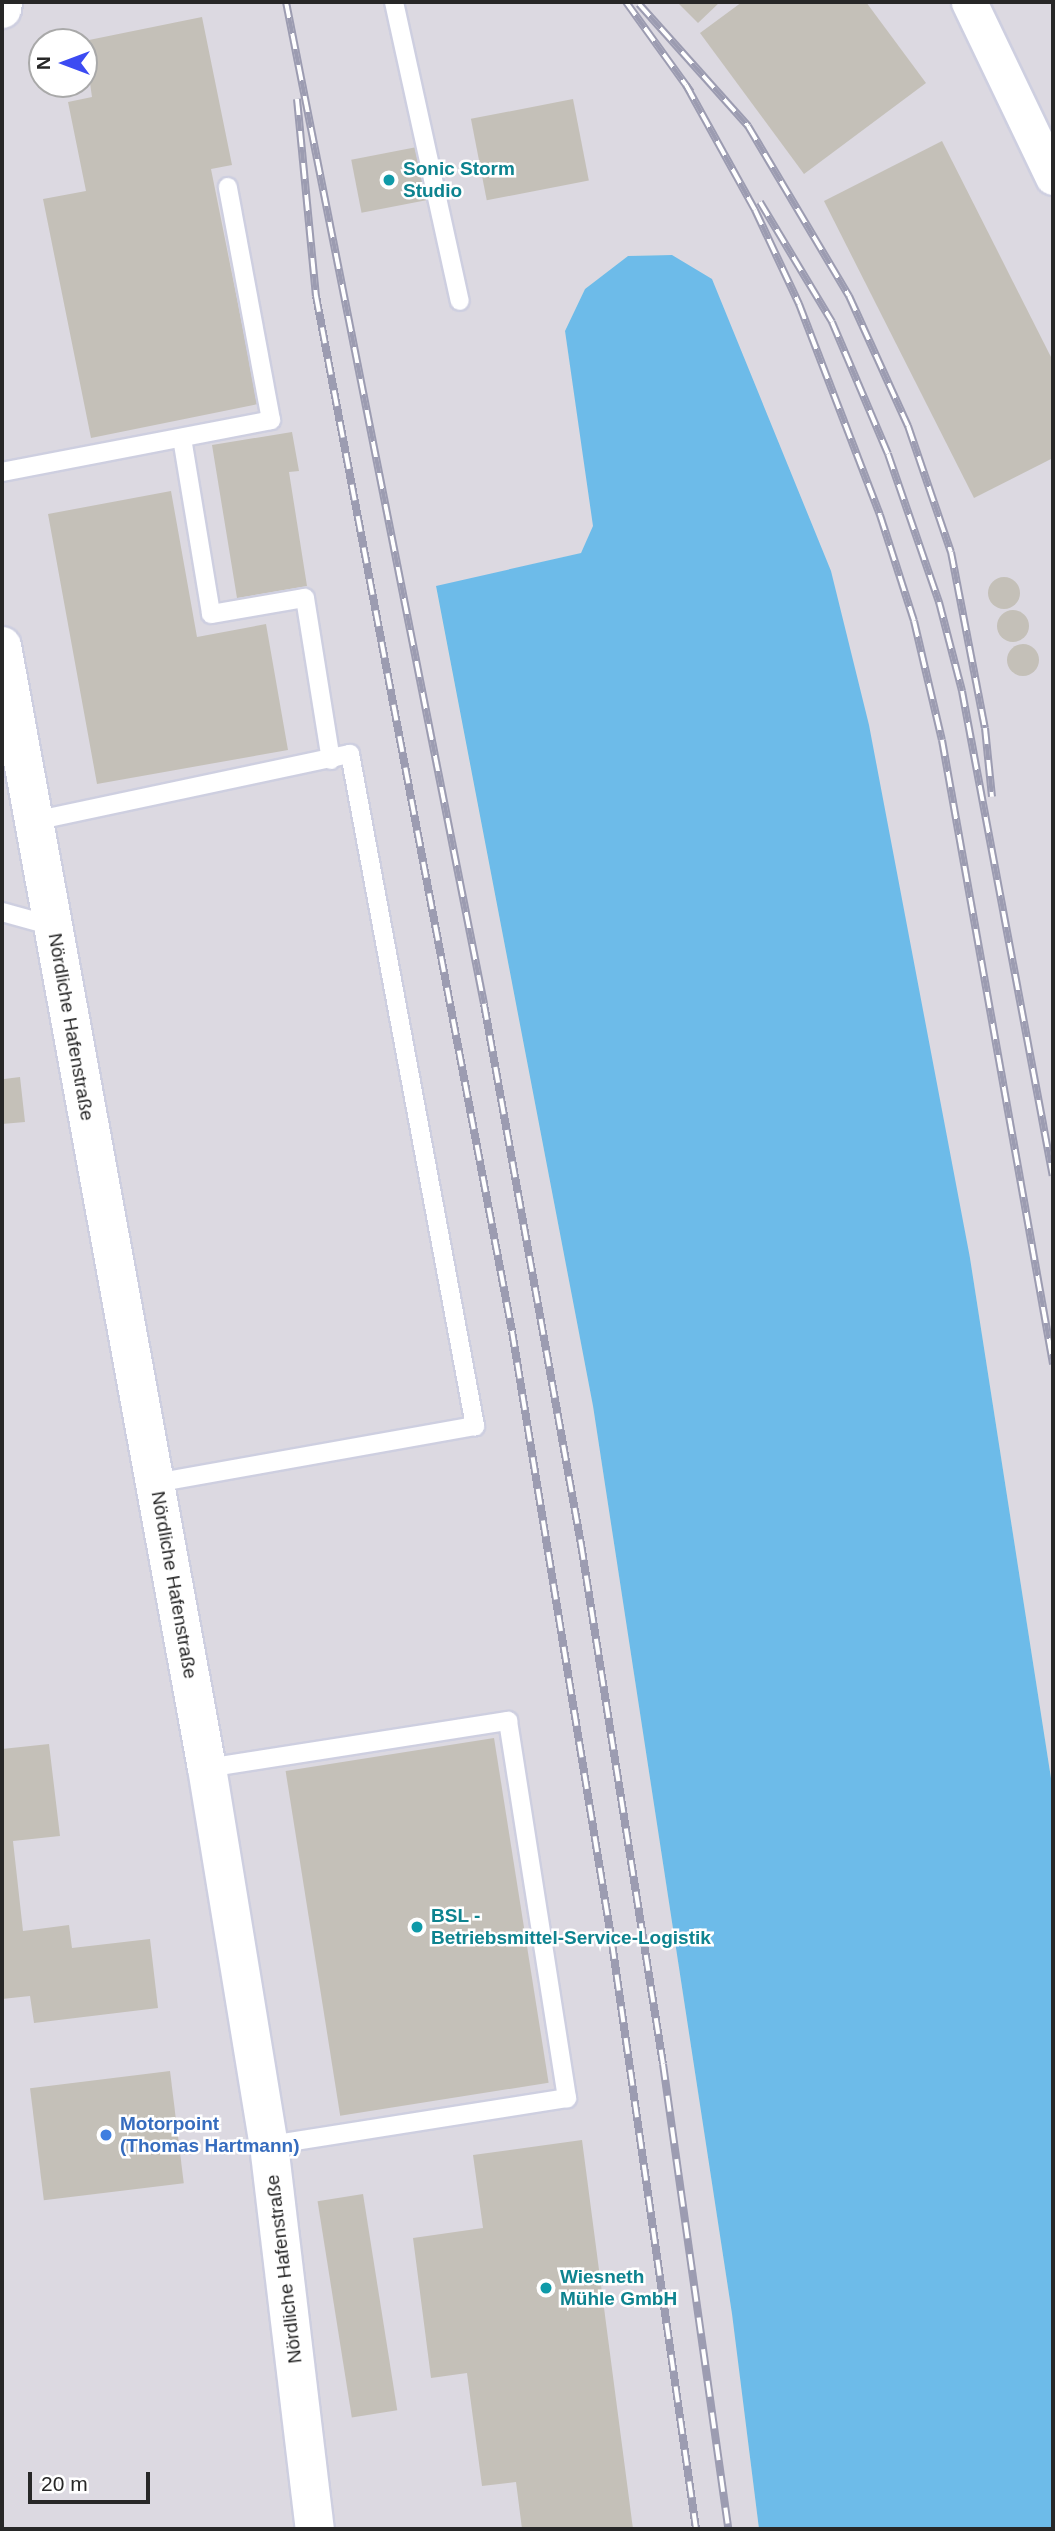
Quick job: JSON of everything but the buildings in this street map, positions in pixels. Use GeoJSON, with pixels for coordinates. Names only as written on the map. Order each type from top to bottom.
{"type":"FeatureCollection","features":[{"type":"Feature","properties":{"kind":"street"},"geometry":{"type":"LineString","coordinates":[[2,9],[3,2]]}},
{"type":"Feature","properties":{"kind":"street"},"geometry":{"type":"LineString","coordinates":[[969,2],[1053,177]]}},
{"type":"Feature","properties":{"kind":"street","name":"Nördliche Hafenstraße"},"geometry":{"type":"LineString","coordinates":[[2,646],[207,1768],[269,2145],[316,2529]]}},
{"type":"Feature","properties":{"kind":"lane"},"geometry":{"type":"LineString","coordinates":[[394,2],[460,301]]}},
{"type":"Feature","properties":{"kind":"lane"},"geometry":{"type":"LineString","coordinates":[[2,472],[271,420],[228,187]]}},
{"type":"Feature","properties":{"kind":"lane"},"geometry":{"type":"LineString","coordinates":[[182,438],[211,614],[305,598],[331,760]]}},
{"type":"Feature","properties":{"kind":"lane"},"geometry":{"type":"LineString","coordinates":[[34,821],[350,754],[475,1426],[155,1483]]}},
{"type":"Feature","properties":{"kind":"lane"},"geometry":{"type":"LineString","coordinates":[[2,912],[53,926]]}},
{"type":"Feature","properties":{"kind":"lane"},"geometry":{"type":"LineString","coordinates":[[207,1768],[508,1721],[567,2098],[269,2145]]}},
{"type":"Feature","properties":{"kind":"shaded area"},"geometry":{"type":"Polygon","coordinates":[[[2,2],[1053,2],[1053,1791],[970,1258],[672,255],[628,256],[585,289],[565,331],[594,526],[581,553],[436,587],[593,1406],[732,2314],[759,2529],[2,2529],[2,2]]]}},
{"type":"Feature","properties":{"kind":"water"},"geometry":{"type":"Polygon","coordinates":[[[672,255],[712,279],[831,571],[869,725],[970,1258],[1053,1791],[1053,2529],[759,2529],[732,2314],[593,1406],[436,586],[581,553],[593,526],[565,331],[585,289],[628,256],[672,255]]]}},
{"type":"Feature","properties":{"kind":"railway"},"geometry":{"type":"LineString","coordinates":[[286,2],[484,1004],[581,1544],[663,2064],[728,2529]]}},
{"type":"Feature","properties":{"kind":"railway"},"geometry":{"type":"LineString","coordinates":[[626,2],[691,92]]}},
{"type":"Feature","properties":{"kind":"railway"},"geometry":{"type":"LineString","coordinates":[[639,4],[748,126],[849,296],[908,426],[951,552],[985,728],[992,797]]}},
{"type":"Feature","properties":{"kind":"railway"},"geometry":{"type":"LineString","coordinates":[[686,85],[755,210],[799,304],[880,515],[914,621],[942,740],[1053,1364]]}},
{"type":"Feature","properties":{"kind":"railway"},"geometry":{"type":"LineString","coordinates":[[297,99],[316,296],[512,1331],[612,1943],[696,2529]]}},
{"type":"Feature","properties":{"kind":"railway"},"geometry":{"type":"LineString","coordinates":[[760,202],[832,322],[888,454],[939,602],[962,691],[1053,1176]]}},
{"type":"Feature","properties":{"kind":"place","name":"Sonic Storm Studio"},"geometry":{"type":"Point","coordinates":[389,180]}},
{"type":"Feature","properties":{"kind":"place","name":"BSL - Betriebsmittel-Service-Logistik"},"geometry":{"type":"Point","coordinates":[417,1927]}},
{"type":"Feature","properties":{"kind":"place","name":"Motorpoint (Thomas Hartmann)"},"geometry":{"type":"Point","coordinates":[106,2135]}},
{"type":"Feature","properties":{"kind":"place","name":"Wiesneth Mühle GmbH"},"geometry":{"type":"Point","coordinates":[546,2288]}}]}
